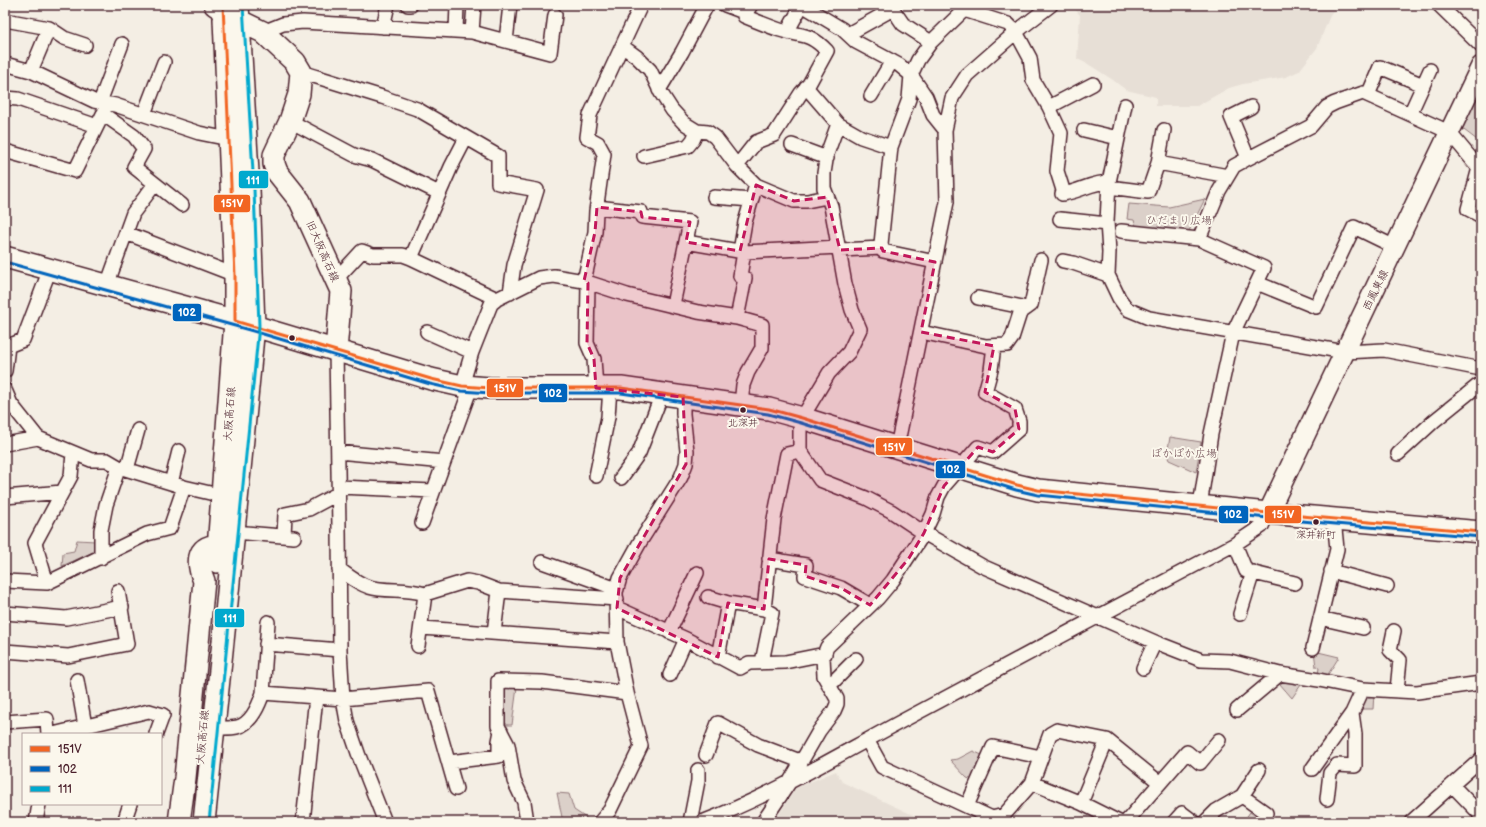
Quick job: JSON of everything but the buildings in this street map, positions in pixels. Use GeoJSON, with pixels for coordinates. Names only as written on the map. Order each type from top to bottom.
{"type":"FeatureCollection","features":[{"type":"Feature","properties":{"kind":"main road"},"geometry":{"type":"LineString","coordinates":[[227,9],[263,32],[295,62],[300,72]]}},
{"type":"Feature","properties":{"kind":"main road","name":"大阪高石線"},"geometry":{"type":"LineString","coordinates":[[194,822],[223,496],[245,324],[235,275],[227,9]]}},
{"type":"Feature","properties":{"kind":"main road","name":"大阪高石線"},"geometry":{"type":"LineString","coordinates":[[204,822],[234,532],[245,324],[249,189],[227,9]]}},
{"type":"Feature","properties":{"kind":"main road","name":"西鳳東線"},"geometry":{"type":"LineString","coordinates":[[1268,513],[1481,66]]}},
{"type":"Feature","properties":{"kind":"main road","name":"旧大阪高石線"},"geometry":{"type":"LineString","coordinates":[[300,72],[299,94],[290,121],[274,155],[274,164],[277,172],[300,201],[341,291],[336,351]]}},
{"type":"Feature","properties":{"kind":"main road"},"geometry":{"type":"LineString","coordinates":[[5,257],[245,324],[431,379],[467,386],[490,388],[621,388],[769,409],[1017,485],[1038,490],[1481,532]]}},
{"type":"Feature","properties":{"kind":"main road"},"geometry":{"type":"LineString","coordinates":[[180,822],[204,581],[200,572],[199,560],[203,550],[209,546],[218,546]]}},
{"type":"Feature","properties":{"kind":"main road"},"geometry":{"type":"LineString","coordinates":[[214,822],[233,630],[226,613]]}},
{"type":"Feature","properties":{"kind":"street"},"geometry":{"type":"LineString","coordinates":[[383,27],[388,5]]}},
{"type":"Feature","properties":{"kind":"street"},"geometry":{"type":"LineString","coordinates":[[456,31],[457,5]]}},
{"type":"Feature","properties":{"kind":"street"},"geometry":{"type":"LineString","coordinates":[[472,32],[474,5]]}},
{"type":"Feature","properties":{"kind":"street"},"geometry":{"type":"LineString","coordinates":[[506,41],[510,5]]}},
{"type":"Feature","properties":{"kind":"street"},"geometry":{"type":"LineString","coordinates":[[596,476],[608,417],[603,388],[594,359],[587,343],[586,282],[595,232],[604,154],[598,143],[587,136],[590,115],[641,5]]}},
{"type":"Feature","properties":{"kind":"street"},"geometry":{"type":"LineString","coordinates":[[660,90],[707,5]]}},
{"type":"Feature","properties":{"kind":"street"},"geometry":{"type":"LineString","coordinates":[[725,5],[748,9],[744,16],[787,32],[809,36],[818,40],[827,51],[806,87],[774,135],[756,142],[737,166]]}},
{"type":"Feature","properties":{"kind":"street"},"geometry":{"type":"LineString","coordinates":[[787,32],[802,5],[842,29],[856,42],[899,65],[911,75],[926,97],[933,115],[945,130]]}},
{"type":"Feature","properties":{"kind":"street"},"geometry":{"type":"LineString","coordinates":[[897,447],[947,202],[945,130],[952,98],[967,75],[1016,32],[1051,5]]}},
{"type":"Feature","properties":{"kind":"street"},"geometry":{"type":"LineString","coordinates":[[1439,5],[1481,46]]}},
{"type":"Feature","properties":{"kind":"street"},"geometry":{"type":"LineString","coordinates":[[848,34],[892,7],[903,24],[931,42]]}},
{"type":"Feature","properties":{"kind":"street"},"geometry":{"type":"LineString","coordinates":[[935,262],[883,251],[881,244],[891,147],[909,99],[911,75],[918,60],[931,42],[962,7],[1008,24],[1016,32],[1030,58],[1033,80],[1049,107],[1061,134],[1057,171],[1063,190],[1062,194],[1071,193],[1100,182],[1148,192],[1158,163],[1164,130]]}},
{"type":"Feature","properties":{"kind":"street"},"geometry":{"type":"LineString","coordinates":[[263,32],[283,24],[302,22],[472,32],[550,53],[555,15]]}},
{"type":"Feature","properties":{"kind":"street"},"geometry":{"type":"LineString","coordinates":[[5,20],[49,28],[64,38],[85,45]]}},
{"type":"Feature","properties":{"kind":"street"},"geometry":{"type":"LineString","coordinates":[[31,71],[49,28]]}},
{"type":"Feature","properties":{"kind":"street"},"geometry":{"type":"LineString","coordinates":[[100,102],[122,44]]}},
{"type":"Feature","properties":{"kind":"street"},"geometry":{"type":"LineString","coordinates":[[622,46],[650,70],[672,110],[684,123],[697,131],[708,132],[715,137],[737,166],[756,185],[794,201],[807,201],[828,197]]}},
{"type":"Feature","properties":{"kind":"street"},"geometry":{"type":"LineString","coordinates":[[871,96],[892,61]]}},
{"type":"Feature","properties":{"kind":"street"},"geometry":{"type":"LineString","coordinates":[[144,114],[164,62]]}},
{"type":"Feature","properties":{"kind":"street"},"geometry":{"type":"LineString","coordinates":[[5,64],[31,71],[94,101],[115,105],[199,133],[230,140]]}},
{"type":"Feature","properties":{"kind":"street"},"geometry":{"type":"LineString","coordinates":[[1368,95],[1380,67],[1423,85]]}},
{"type":"Feature","properties":{"kind":"street"},"geometry":{"type":"LineString","coordinates":[[1410,114],[1430,70]]}},
{"type":"Feature","properties":{"kind":"street"},"geometry":{"type":"LineString","coordinates":[[300,72],[417,109],[498,156],[498,183],[537,190],[514,265],[510,293]]}},
{"type":"Feature","properties":{"kind":"street"},"geometry":{"type":"LineString","coordinates":[[1049,107],[1092,84]]}},
{"type":"Feature","properties":{"kind":"street"},"geometry":{"type":"LineString","coordinates":[[806,87],[838,124],[861,137],[891,147]]}},
{"type":"Feature","properties":{"kind":"street"},"geometry":{"type":"LineString","coordinates":[[1199,239],[1219,191],[1234,166],[1311,126],[1327,107],[1363,93],[1449,132],[1479,168],[1468,209],[1481,216]]}},
{"type":"Feature","properties":{"kind":"street"},"geometry":{"type":"LineString","coordinates":[[5,98],[18,99],[97,126]]}},
{"type":"Feature","properties":{"kind":"street"},"geometry":{"type":"LineString","coordinates":[[1125,105],[1109,184],[1107,224],[1109,252],[1108,275],[1119,298],[1127,309],[1149,318],[1345,352],[1384,350],[1481,369]]}},
{"type":"Feature","properties":{"kind":"street"},"geometry":{"type":"LineString","coordinates":[[1248,158],[1231,117],[1251,107]]}},
{"type":"Feature","properties":{"kind":"street"},"geometry":{"type":"LineString","coordinates":[[5,151],[75,171],[104,114],[134,136],[144,149],[134,167],[182,205]]}},
{"type":"Feature","properties":{"kind":"street"},"geometry":{"type":"LineString","coordinates":[[290,121],[354,155],[372,160],[439,193]]}},
{"type":"Feature","properties":{"kind":"street"},"geometry":{"type":"LineString","coordinates":[[838,124],[827,158],[824,173],[824,188],[831,206],[845,284],[852,310],[860,329],[849,352],[829,374],[802,418],[800,429],[800,451],[820,480],[866,498],[982,566],[1155,642],[1201,660],[1230,662],[1280,674],[1363,689],[1417,692],[1481,683]]}},
{"type":"Feature","properties":{"kind":"street"},"geometry":{"type":"LineString","coordinates":[[1084,130],[1118,138]]}},
{"type":"Feature","properties":{"kind":"street"},"geometry":{"type":"LineString","coordinates":[[644,156],[688,146],[693,140],[697,131]]}},
{"type":"Feature","properties":{"kind":"street"},"geometry":{"type":"LineString","coordinates":[[411,258],[439,193],[466,138]]}},
{"type":"Feature","properties":{"kind":"street"},"geometry":{"type":"LineString","coordinates":[[792,145],[827,158]]}},
{"type":"Feature","properties":{"kind":"street"},"geometry":{"type":"LineString","coordinates":[[1158,163],[1228,176]]}},
{"type":"Feature","properties":{"kind":"street"},"geometry":{"type":"LineString","coordinates":[[107,285],[134,213],[155,184]]}},
{"type":"Feature","properties":{"kind":"street"},"geometry":{"type":"LineString","coordinates":[[737,318],[745,278],[740,276],[745,222],[756,185]]}},
{"type":"Feature","properties":{"kind":"street"},"geometry":{"type":"LineString","coordinates":[[714,197],[751,200]]}},
{"type":"Feature","properties":{"kind":"street"},"geometry":{"type":"LineString","coordinates":[[597,207],[641,212],[642,217],[690,222],[673,305]]}},
{"type":"Feature","properties":{"kind":"street"},"geometry":{"type":"LineString","coordinates":[[1060,219],[1107,224]]}},
{"type":"Feature","properties":{"kind":"street"},"geometry":{"type":"LineString","coordinates":[[1257,283],[1316,308],[1354,227],[1395,247]]}},
{"type":"Feature","properties":{"kind":"street"},"geometry":{"type":"LineString","coordinates":[[1121,231],[1199,239],[1264,268],[1233,333],[1211,434],[1200,506]]}},
{"type":"Feature","properties":{"kind":"street"},"geometry":{"type":"LineString","coordinates":[[126,233],[235,275]]}},
{"type":"Feature","properties":{"kind":"street"},"geometry":{"type":"LineString","coordinates":[[686,242],[742,251],[882,248]]}},
{"type":"Feature","properties":{"kind":"street"},"geometry":{"type":"LineString","coordinates":[[336,279],[362,251],[373,256],[403,255],[497,299]]}},
{"type":"Feature","properties":{"kind":"street"},"geometry":{"type":"LineString","coordinates":[[921,332],[986,346],[1007,344],[1012,338],[1020,313],[1031,305],[1041,260]]}},
{"type":"Feature","properties":{"kind":"street"},"geometry":{"type":"LineString","coordinates":[[1063,261],[1108,275]]}},
{"type":"Feature","properties":{"kind":"street"},"geometry":{"type":"LineString","coordinates":[[5,371],[8,346],[23,340],[50,269]]}},
{"type":"Feature","properties":{"kind":"street"},"geometry":{"type":"LineString","coordinates":[[422,523],[444,462],[467,386],[472,352],[491,304],[497,299],[539,278],[554,276],[586,282],[627,295],[698,312],[737,318],[762,325],[762,348],[748,372],[743,385],[741,405]]}},
{"type":"Feature","properties":{"kind":"street"},"geometry":{"type":"LineString","coordinates":[[978,298],[1027,308]]}},
{"type":"Feature","properties":{"kind":"street"},"geometry":{"type":"LineString","coordinates":[[427,332],[472,352]]}},
{"type":"Feature","properties":{"kind":"street"},"geometry":{"type":"LineString","coordinates":[[763,822],[837,704],[837,699],[824,676],[822,667],[824,654],[827,647],[893,580],[924,533],[933,514],[938,497],[944,486],[978,447],[993,452],[1019,429],[1019,421],[1015,409],[984,392],[991,370],[994,346]]}},
{"type":"Feature","properties":{"kind":"street"},"geometry":{"type":"LineString","coordinates":[[336,351],[340,650],[343,699],[347,721],[385,822]]}},
{"type":"Feature","properties":{"kind":"street"},"geometry":{"type":"LineString","coordinates":[[1398,454],[1434,421],[1481,383]]}},
{"type":"Feature","properties":{"kind":"street"},"geometry":{"type":"LineString","coordinates":[[5,390],[8,405],[38,438],[92,460],[107,460],[123,468],[171,483],[223,496]]}},
{"type":"Feature","properties":{"kind":"street"},"geometry":{"type":"LineString","coordinates":[[621,478],[639,453],[662,394]]}},
{"type":"Feature","properties":{"kind":"street"},"geometry":{"type":"LineString","coordinates":[[600,822],[610,816],[642,746],[627,693],[617,642],[617,599],[620,578],[640,542],[681,477],[686,464],[687,450],[683,414],[683,397]]}},
{"type":"Feature","properties":{"kind":"street"},"geometry":{"type":"LineString","coordinates":[[101,558],[101,530],[106,505],[138,430]]}},
{"type":"Feature","properties":{"kind":"street"},"geometry":{"type":"LineString","coordinates":[[5,444],[38,438]]}},
{"type":"Feature","properties":{"kind":"street"},"geometry":{"type":"LineString","coordinates":[[171,483],[179,451]]}},
{"type":"Feature","properties":{"kind":"street"},"geometry":{"type":"LineString","coordinates":[[764,609],[774,519],[787,454],[800,451]]}},
{"type":"Feature","properties":{"kind":"street"},"geometry":{"type":"LineString","coordinates":[[338,452],[444,462]]}},
{"type":"Feature","properties":{"kind":"street"},"geometry":{"type":"LineString","coordinates":[[48,583],[35,543],[71,476],[73,453]]}},
{"type":"Feature","properties":{"kind":"street"},"geometry":{"type":"LineString","coordinates":[[5,582],[48,583],[147,534],[170,528],[184,487]]}},
{"type":"Feature","properties":{"kind":"street"},"geometry":{"type":"LineString","coordinates":[[234,532],[289,536],[285,514],[309,509],[339,490],[433,491]]}},
{"type":"Feature","properties":{"kind":"street"},"geometry":{"type":"LineString","coordinates":[[5,497],[62,492]]}},
{"type":"Feature","properties":{"kind":"street"},"geometry":{"type":"LineString","coordinates":[[702,822],[740,807],[788,783],[1235,544],[1262,526],[1268,513]]}},
{"type":"Feature","properties":{"kind":"street"},"geometry":{"type":"LineString","coordinates":[[1313,648],[1337,549],[1334,519]]}},
{"type":"Feature","properties":{"kind":"street"},"geometry":{"type":"LineString","coordinates":[[1235,544],[1246,571],[1295,583]]}},
{"type":"Feature","properties":{"kind":"street"},"geometry":{"type":"LineString","coordinates":[[769,559],[806,565],[805,576],[841,588],[870,605]]}},
{"type":"Feature","properties":{"kind":"street"},"geometry":{"type":"LineString","coordinates":[[542,562],[617,599],[669,632],[686,639],[740,668],[749,663],[785,662],[824,654]]}},
{"type":"Feature","properties":{"kind":"street"},"geometry":{"type":"LineString","coordinates":[[340,569],[355,582],[370,587],[415,591],[425,594],[467,581],[478,583],[499,592],[617,599]]}},
{"type":"Feature","properties":{"kind":"street"},"geometry":{"type":"LineString","coordinates":[[1240,614],[1253,572]]}},
{"type":"Feature","properties":{"kind":"street"},"geometry":{"type":"LineString","coordinates":[[1331,572],[1387,586]]}},
{"type":"Feature","properties":{"kind":"street"},"geometry":{"type":"LineString","coordinates":[[669,632],[698,573]]}},
{"type":"Feature","properties":{"kind":"street"},"geometry":{"type":"LineString","coordinates":[[5,651],[68,656],[127,644],[122,607],[118,591]]}},
{"type":"Feature","properties":{"kind":"street"},"geometry":{"type":"LineString","coordinates":[[494,633],[499,592]]}},
{"type":"Feature","properties":{"kind":"street"},"geometry":{"type":"LineString","coordinates":[[418,646],[422,628],[425,594]]}},
{"type":"Feature","properties":{"kind":"street"},"geometry":{"type":"LineString","coordinates":[[708,597],[728,603],[764,609],[772,613],[762,662]]}},
{"type":"Feature","properties":{"kind":"street"},"geometry":{"type":"LineString","coordinates":[[718,657],[728,603]]}},
{"type":"Feature","properties":{"kind":"street"},"geometry":{"type":"LineString","coordinates":[[5,613],[66,618],[122,607]]}},
{"type":"Feature","properties":{"kind":"street"},"geometry":{"type":"LineString","coordinates":[[1320,618],[1363,628]]}},
{"type":"Feature","properties":{"kind":"street"},"geometry":{"type":"LineString","coordinates":[[224,728],[238,727],[249,719],[259,705],[263,693],[268,622]]}},
{"type":"Feature","properties":{"kind":"street"},"geometry":{"type":"LineString","coordinates":[[422,628],[617,642]]}},
{"type":"Feature","properties":{"kind":"street"},"geometry":{"type":"LineString","coordinates":[[1394,631],[1390,650],[1400,660],[1397,690]]}},
{"type":"Feature","properties":{"kind":"street"},"geometry":{"type":"LineString","coordinates":[[670,675],[686,639]]}},
{"type":"Feature","properties":{"kind":"street"},"geometry":{"type":"LineString","coordinates":[[1143,668],[1155,642]]}},
{"type":"Feature","properties":{"kind":"street"},"geometry":{"type":"LineString","coordinates":[[266,644],[340,650]]}},
{"type":"Feature","properties":{"kind":"street"},"geometry":{"type":"LineString","coordinates":[[829,686],[856,659]]}},
{"type":"Feature","properties":{"kind":"street"},"geometry":{"type":"LineString","coordinates":[[1237,710],[1280,674]]}},
{"type":"Feature","properties":{"kind":"street"},"geometry":{"type":"LineString","coordinates":[[77,680],[85,726]]}},
{"type":"Feature","properties":{"kind":"street"},"geometry":{"type":"LineString","coordinates":[[527,822],[524,802],[514,781],[508,745],[498,726],[498,681],[542,682],[627,693]]}},
{"type":"Feature","properties":{"kind":"street"},"geometry":{"type":"LineString","coordinates":[[1312,769],[1352,713],[1363,689]]}},
{"type":"Feature","properties":{"kind":"street"},"geometry":{"type":"LineString","coordinates":[[263,693],[343,699],[428,691],[456,789]]}},
{"type":"Feature","properties":{"kind":"street"},"geometry":{"type":"LineString","coordinates":[[303,822],[316,697]]}},
{"type":"Feature","properties":{"kind":"street"},"geometry":{"type":"LineString","coordinates":[[57,733],[149,712],[163,715],[156,733]]}},
{"type":"Feature","properties":{"kind":"street"},"geometry":{"type":"LineString","coordinates":[[1327,799],[1330,773],[1337,765],[1355,766],[1355,734],[1352,713]]}},
{"type":"Feature","properties":{"kind":"street"},"geometry":{"type":"LineString","coordinates":[[5,722],[47,719],[48,733]]}},
{"type":"Feature","properties":{"kind":"street"},"geometry":{"type":"LineString","coordinates":[[706,755],[718,723],[758,745],[800,761]]}},
{"type":"Feature","properties":{"kind":"street"},"geometry":{"type":"LineString","coordinates":[[867,740],[882,766],[992,818],[1004,815],[1032,783],[1050,734],[1057,730],[1106,740],[1160,783]]}},
{"type":"Feature","properties":{"kind":"street"},"geometry":{"type":"LineString","coordinates":[[449,762],[499,756],[501,731]]}},
{"type":"Feature","properties":{"kind":"street"},"geometry":{"type":"LineString","coordinates":[[1081,803],[1106,740]]}},
{"type":"Feature","properties":{"kind":"street"},"geometry":{"type":"LineString","coordinates":[[1126,822],[1187,752],[1200,763],[1219,740]]}},
{"type":"Feature","properties":{"kind":"street"},"geometry":{"type":"LineString","coordinates":[[967,806],[992,747],[1041,757]]}},
{"type":"Feature","properties":{"kind":"street"},"geometry":{"type":"LineString","coordinates":[[1416,821],[1452,785],[1481,759]]}},
{"type":"Feature","properties":{"kind":"street"},"geometry":{"type":"LineString","coordinates":[[690,822],[697,787],[698,770]]}},
{"type":"Feature","properties":{"kind":"street"},"geometry":{"type":"LineString","coordinates":[[1205,822],[1216,811],[1242,796],[1259,770]]}},
{"type":"Feature","properties":{"kind":"street"},"geometry":{"type":"LineString","coordinates":[[1032,783],[1081,803],[1119,822]]}},
{"type":"Feature","properties":{"kind":"street"},"geometry":{"type":"LineString","coordinates":[[1452,785],[1479,813],[1481,820]]}},
{"type":"Feature","properties":{"kind":"street"},"geometry":{"type":"LineString","coordinates":[[1242,796],[1266,813]]}},
{"type":"Feature","properties":{"kind":"street"},"geometry":{"type":"LineString","coordinates":[[36,822],[39,805]]}},
{"type":"Feature","properties":{"kind":"street"},"geometry":{"type":"LineString","coordinates":[[124,822],[130,805]]}},
{"type":"Feature","properties":{"kind":"street"},"geometry":{"type":"LineString","coordinates":[[1174,822],[1182,813],[1194,822]]}},
{"type":"Feature","properties":{"kind":"highlighted area"},"geometry":{"type":"Polygon","coordinates":[[[756,185],[794,201],[827,197],[840,250],[882,248],[883,251],[935,262],[921,332],[994,346],[985,392],[1015,409],[1019,429],[993,452],[978,447],[944,486],[924,533],[909,558],[870,605],[841,588],[805,576],[806,565],[769,559],[764,609],[728,603],[718,657],[617,608],[620,578],[686,464],[683,397],[596,388],[594,359],[587,343],[588,283],[584,281],[595,232],[597,207],[641,212],[642,217],[690,222],[686,242],[740,251],[756,185]]]}},
{"type":"Feature","properties":{"kind":"shaded area"},"geometry":{"type":"Polygon","coordinates":[[[1071,5],[1340,5],[1331,13],[1317,48],[1299,71],[1286,77],[1243,84],[1229,88],[1197,106],[1156,106],[1156,97],[1126,90],[1088,64],[1077,59],[1080,15],[1071,5]]]}},
{"type":"Feature","properties":{"kind":"shaded area"},"geometry":{"type":"Polygon","coordinates":[[[836,771],[842,782],[928,822],[774,822],[796,788],[836,771]]]}},
{"type":"Feature","properties":{"kind":"shaded area"},"geometry":{"type":"Polygon","coordinates":[[[1088,811],[1109,822],[1074,822],[1088,811]]]}},
{"type":"Feature","properties":{"kind":"green space"},"geometry":{"type":"Polygon","coordinates":[[[1481,81],[1481,143],[1460,127],[1481,81]]]}},
{"type":"Feature","properties":{"kind":"green space","name":"ひだまり広場"},"geometry":{"type":"Polygon","coordinates":[[[1205,199],[1187,235],[1138,229],[1134,220],[1127,219],[1129,204],[1169,207],[1205,199]]]}},
{"type":"Feature","properties":{"kind":"green space","name":"ぽかぽか広場"},"geometry":{"type":"Polygon","coordinates":[[[1170,437],[1201,442],[1196,472],[1169,460],[1167,455],[1170,437]]]}},
{"type":"Feature","properties":{"kind":"green space"},"geometry":{"type":"Polygon","coordinates":[[[77,540],[95,541],[93,552],[62,566],[63,553],[74,551],[77,540]]]}},
{"type":"Feature","properties":{"kind":"green space"},"geometry":{"type":"Polygon","coordinates":[[[1314,651],[1339,657],[1327,676],[1318,674],[1319,668],[1316,667],[1314,651]]]}},
{"type":"Feature","properties":{"kind":"green space"},"geometry":{"type":"Polygon","coordinates":[[[1284,679],[1303,682],[1292,698],[1279,683],[1284,679]]]}},
{"type":"Feature","properties":{"kind":"green space"},"geometry":{"type":"Polygon","coordinates":[[[507,686],[517,687],[512,725],[507,725],[504,720],[503,690],[507,686]]]}},
{"type":"Feature","properties":{"kind":"green space"},"geometry":{"type":"Polygon","coordinates":[[[1374,693],[1373,709],[1358,709],[1364,695],[1374,693]]]}},
{"type":"Feature","properties":{"kind":"green space"},"geometry":{"type":"Polygon","coordinates":[[[973,751],[984,756],[973,780],[967,778],[950,760],[958,759],[973,751]]]}},
{"type":"Feature","properties":{"kind":"green space"},"geometry":{"type":"Polygon","coordinates":[[[557,793],[569,794],[574,810],[589,820],[587,822],[563,822],[557,793]]]}},
{"type":"Feature","properties":{"kind":"green space"},"geometry":{"type":"Polygon","coordinates":[[[1250,812],[1257,817],[1254,822],[1243,822],[1250,812]]]}},
{"type":"Feature","properties":{"kind":"transit line","name":"151V"},"geometry":{"type":"LineString","coordinates":[[223,5],[235,275],[235,321],[431,379],[462,386],[490,388],[621,388],[769,409],[1017,485],[1038,490],[1481,532]]}},
{"type":"Feature","properties":{"kind":"transit line","name":"111"},"geometry":{"type":"LineString","coordinates":[[209,822],[259,326],[254,189],[243,5]]}},
{"type":"Feature","properties":{"kind":"transit line","name":"102"},"geometry":{"type":"LineString","coordinates":[[5,262],[253,331],[430,384],[461,391],[490,393],[621,393],[768,414],[1016,490],[1038,495],[1481,537]]}},
{"type":"Feature","properties":{"kind":"place","name":"北深井"},"geometry":{"type":"Point","coordinates":[743,410]}},
{"type":"Feature","properties":{"kind":"place","name":"深井新町"},"geometry":{"type":"Point","coordinates":[1316,522]}}]}
